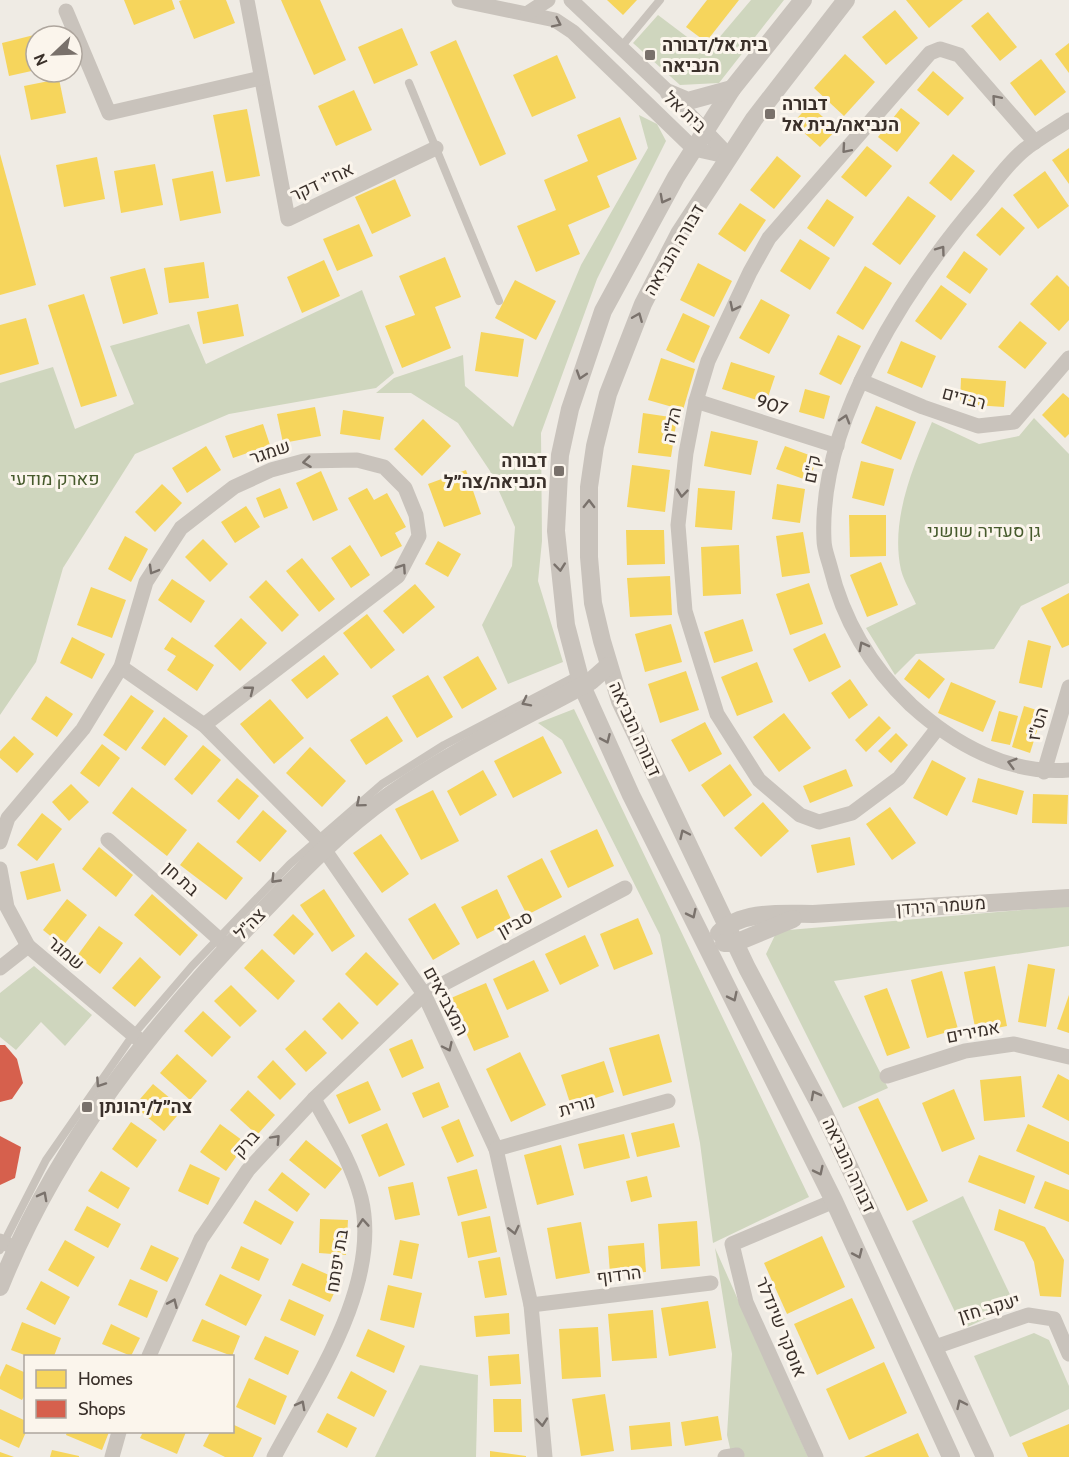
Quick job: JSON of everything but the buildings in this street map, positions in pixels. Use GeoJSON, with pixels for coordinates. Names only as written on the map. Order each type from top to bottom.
{"type":"FeatureCollection","features":[{"type":"Feature","properties":{"kind":"street","name":"אח\"י דקר"},"geometry":{"type":"LineString","coordinates":[[247,0],[288,219],[436,148]]}},
{"type":"Feature","properties":{"kind":"street","name":"בית אל"},"geometry":{"type":"LineString","coordinates":[[459,0],[555,20],[573,32],[694,149],[730,158]]}},
{"type":"Feature","properties":{"kind":"street"},"geometry":{"type":"LineString","coordinates":[[528,13],[548,0]]}},
{"type":"Feature","properties":{"kind":"street","name":"בית אל"},"geometry":{"type":"LineString","coordinates":[[571,0],[669,93],[730,158]]}},
{"type":"Feature","properties":{"kind":"street","name":"דבורה הנביאה"},"geometry":{"type":"LineString","coordinates":[[803,0],[732,89],[694,149],[603,311],[570,409],[560,455],[556,531],[566,625],[580,680],[632,795],[834,1201],[951,1457]]}},
{"type":"Feature","properties":{"kind":"street","name":"דבורה הנביאה"},"geometry":{"type":"LineString","coordinates":[[846,0],[754,119],[679,234],[643,304],[608,394],[595,446],[590,487],[589,557],[593,603],[608,666],[620,700],[735,943],[824,1113],[985,1457]]}},
{"type":"Feature","properties":{"kind":"street"},"geometry":{"type":"LineString","coordinates":[[66,11],[109,113],[261,78]]}},
{"type":"Feature","properties":{"kind":"street","name":"הל\"ה"},"geometry":{"type":"LineString","coordinates":[[937,729],[899,778],[852,813],[819,822],[800,815],[759,780],[717,714],[685,611],[678,525],[686,453],[696,401],[708,361],[770,238],[930,53],[940,49],[959,55],[1035,142]]}},
{"type":"Feature","properties":{"kind":"street"},"geometry":{"type":"LineString","coordinates":[[669,93],[688,101],[732,89]]}},
{"type":"Feature","properties":{"kind":"street","name":"ק\"ם"},"geometry":{"type":"LineString","coordinates":[[1069,120],[1023,151],[962,221],[920,279],[852,398],[837,446],[826,498],[824,541],[838,600],[869,658],[903,697],[937,729],[982,755],[1044,772],[1069,770]]}},
{"type":"Feature","properties":{"kind":"street","name":"רבדים"},"geometry":{"type":"LineString","coordinates":[[861,381],[923,407],[978,426],[1014,423],[1069,358]]}},
{"type":"Feature","properties":{"kind":"street","name":"907"},"geometry":{"type":"LineString","coordinates":[[696,401],[837,446]]}},
{"type":"Feature","properties":{"kind":"street","name":"שמגר"},"geometry":{"type":"LineString","coordinates":[[0,842],[8,818],[83,729],[121,667],[146,582],[181,528],[203,508],[234,487],[272,470],[304,461],[357,460],[384,467],[405,488],[419,536],[398,576],[204,725]]}},
{"type":"Feature","properties":{"kind":"street","name":"צה\"ל"},"geometry":{"type":"LineString","coordinates":[[0,1287],[5,1245],[58,1168],[138,1039],[223,942],[321,844],[388,796],[453,754],[608,666]]}},
{"type":"Feature","properties":{"kind":"street","name":"המצביאים"},"geometry":{"type":"LineString","coordinates":[[121,667],[204,725],[321,844],[424,994],[496,1149],[531,1305],[545,1457]]}},
{"type":"Feature","properties":{"kind":"street","name":"הט\"ז"},"geometry":{"type":"LineString","coordinates":[[1044,772],[1069,687]]}},
{"type":"Feature","properties":{"kind":"street","name":"בת חן"},"geometry":{"type":"LineString","coordinates":[[108,840],[223,942]]}},
{"type":"Feature","properties":{"kind":"street","name":"שמגר"},"geometry":{"type":"LineString","coordinates":[[0,868],[7,907],[28,946],[138,1039]]}},
{"type":"Feature","properties":{"kind":"street","name":"סביון"},"geometry":{"type":"LineString","coordinates":[[424,994],[625,888]]}},
{"type":"Feature","properties":{"kind":"street","name":"משמר הירדן"},"geometry":{"type":"LineString","coordinates":[[707,944],[727,925],[762,915],[813,914],[1069,898]]}},
{"type":"Feature","properties":{"kind":"street","name":"משמר הירדן"},"geometry":{"type":"LineString","coordinates":[[707,944],[735,943],[793,919],[813,914]]}},
{"type":"Feature","properties":{"kind":"street"},"geometry":{"type":"LineString","coordinates":[[0,968],[28,946]]}},
{"type":"Feature","properties":{"kind":"street","name":"ברק"},"geometry":{"type":"LineString","coordinates":[[149,1355],[201,1239],[248,1170],[314,1099],[424,994]]}},
{"type":"Feature","properties":{"kind":"street","name":"אמירים"},"geometry":{"type":"LineString","coordinates":[[887,1076],[965,1051],[1014,1044],[1069,1057]]}},
{"type":"Feature","properties":{"kind":"street","name":"בת יפתח"},"geometry":{"type":"LineString","coordinates":[[274,1457],[342,1328],[358,1283],[364,1239],[361,1199],[349,1166],[314,1099]]}},
{"type":"Feature","properties":{"kind":"street","name":"נורית"},"geometry":{"type":"LineString","coordinates":[[496,1149],[668,1101]]}},
{"type":"Feature","properties":{"kind":"street","name":"אוסקר שינדלר"},"geometry":{"type":"LineString","coordinates":[[816,1457],[746,1302],[732,1244],[834,1201]]}},
{"type":"Feature","properties":{"kind":"street","name":"הרדוף"},"geometry":{"type":"LineString","coordinates":[[531,1305],[711,1283]]}},
{"type":"Feature","properties":{"kind":"street","name":"יעקב חזן"},"geometry":{"type":"LineString","coordinates":[[934,1347],[1028,1315],[1054,1319],[1069,1354]]}},
{"type":"Feature","properties":{"kind":"street"},"geometry":{"type":"LineString","coordinates":[[111,1457],[118,1433]]}},
{"type":"Feature","properties":{"kind":"lane"},"geometry":{"type":"LineString","coordinates":[[621,46],[660,0]]}},
{"type":"Feature","properties":{"kind":"lane"},"geometry":{"type":"LineString","coordinates":[[409,83],[499,301]]}},
{"type":"Feature","properties":{"kind":"green space"},"geometry":{"type":"Polygon","coordinates":[[[751,0],[784,0],[719,83],[680,85],[633,43],[658,15],[707,52],[751,0]]]}},
{"type":"Feature","properties":{"kind":"green space"},"geometry":{"type":"Polygon","coordinates":[[[639,115],[657,124],[666,141],[597,279],[541,433],[542,541],[538,581],[563,662],[508,684],[482,625],[512,566],[515,527],[490,471],[458,423],[411,393],[376,393],[394,378],[463,355],[465,386],[513,427],[581,265],[648,148],[639,115]]]}},
{"type":"Feature","properties":{"kind":"green space","name":"פארק מודעי"},"geometry":{"type":"Polygon","coordinates":[[[362,290],[394,373],[376,388],[229,414],[135,454],[63,568],[36,662],[0,715],[0,383],[53,367],[75,429],[134,404],[110,346],[189,324],[206,364],[362,290]]]}},
{"type":"Feature","properties":{"kind":"green space","name":"גן סעדיה שושני"},"geometry":{"type":"Polygon","coordinates":[[[1034,418],[1069,454],[1069,583],[1021,606],[994,649],[916,654],[895,675],[866,628],[916,604],[901,570],[898,551],[899,532],[905,494],[932,422],[979,444],[1019,436],[1034,418]]]}},
{"type":"Feature","properties":{"kind":"green space"},"geometry":{"type":"Polygon","coordinates":[[[574,709],[809,1197],[713,1243],[700,1143],[660,935],[562,740],[538,723],[574,709]]]}},
{"type":"Feature","properties":{"kind":"green space"},"geometry":{"type":"Polygon","coordinates":[[[1069,906],[1069,946],[834,981],[888,1088],[843,1108],[766,954],[777,931],[1069,906]]]}},
{"type":"Feature","properties":{"kind":"green space"},"geometry":{"type":"Polygon","coordinates":[[[34,966],[92,1015],[65,1046],[41,1022],[16,1050],[0,1037],[0,993],[34,966]]]}},
{"type":"Feature","properties":{"kind":"green space"},"geometry":{"type":"Polygon","coordinates":[[[963,1196],[1015,1305],[963,1329],[912,1221],[963,1196]]]}},
{"type":"Feature","properties":{"kind":"green space"},"geometry":{"type":"Polygon","coordinates":[[[715,1248],[808,1457],[732,1457],[727,1435],[732,1354],[715,1248]]]}},
{"type":"Feature","properties":{"kind":"green space"},"geometry":{"type":"Polygon","coordinates":[[[1034,1333],[1049,1340],[1069,1386],[1069,1409],[1010,1437],[974,1356],[1034,1333]]]}},
{"type":"Feature","properties":{"kind":"green space"},"geometry":{"type":"Polygon","coordinates":[[[420,1365],[478,1375],[476,1457],[375,1457],[420,1365]]]}},
{"type":"Feature","properties":{"kind":"place","name":"בית אל/דבורה הנביאה"},"geometry":{"type":"Point","coordinates":[650,55]}},
{"type":"Feature","properties":{"kind":"place","name":"דבורה הנביאה/בית אל"},"geometry":{"type":"Point","coordinates":[770,114]}},
{"type":"Feature","properties":{"kind":"place","name":"דבורה הנביאה/צה״ל"},"geometry":{"type":"Point","coordinates":[559,471]}},
{"type":"Feature","properties":{"kind":"place","name":"צה״ל/יהונתן"},"geometry":{"type":"Point","coordinates":[87,1107]}}]}
